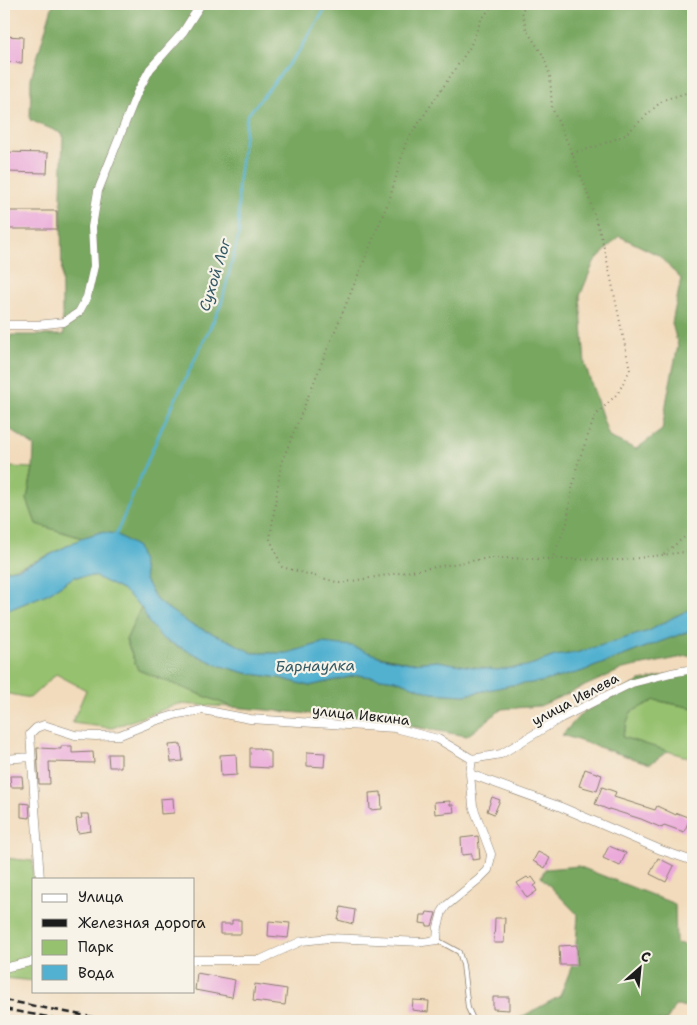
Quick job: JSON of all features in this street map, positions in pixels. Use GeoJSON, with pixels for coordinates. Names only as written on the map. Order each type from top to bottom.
{"type":"FeatureCollection","features":[{"type":"Feature","properties":{"kind":"street"},"geometry":{"type":"LineString","coordinates":[[4,325],[37,325],[64,322],[79,312],[87,297],[94,266],[92,227],[98,191],[115,146],[137,93],[150,69],[183,32],[201,4]]}},
{"type":"Feature","properties":{"kind":"street","name":"улица Ивлева"},"geometry":{"type":"LineString","coordinates":[[472,759],[501,754],[561,718],[632,684],[693,669]]}},
{"type":"Feature","properties":{"kind":"street","name":"улица Ивкина"},"geometry":{"type":"LineString","coordinates":[[40,878],[30,734],[36,728],[44,725],[75,735],[120,734],[178,714],[203,710],[250,719],[395,728],[438,739],[472,759]]}},
{"type":"Feature","properties":{"kind":"street"},"geometry":{"type":"LineString","coordinates":[[4,759],[31,757]]}},
{"type":"Feature","properties":{"kind":"street"},"geometry":{"type":"LineString","coordinates":[[195,960],[260,960],[302,941],[329,938],[423,942],[437,940],[438,927],[442,912],[446,906],[480,879],[488,870],[490,861],[491,854],[474,806],[470,774],[472,759]]}},
{"type":"Feature","properties":{"kind":"street"},"geometry":{"type":"LineString","coordinates":[[470,774],[562,807],[661,850],[693,861]]}},
{"type":"Feature","properties":{"kind":"street"},"geometry":{"type":"LineString","coordinates":[[4,968],[32,961]]}},
{"type":"Feature","properties":{"kind":"lane"},"geometry":{"type":"LineString","coordinates":[[437,940],[459,952],[463,965],[468,1008],[474,1021]]}},
{"type":"Feature","properties":{"kind":"path"},"geometry":{"type":"LineString","coordinates":[[493,4],[481,20],[470,47],[406,142],[390,198],[320,366],[282,464],[270,539],[282,567],[340,583],[489,558],[622,560],[693,551]]}},
{"type":"Feature","properties":{"kind":"path"},"geometry":{"type":"LineString","coordinates":[[526,4],[522,11],[527,31],[543,55],[550,76],[552,108],[586,189],[602,239],[630,370],[618,392],[596,416],[577,466],[571,494],[568,523],[551,559]]}},
{"type":"Feature","properties":{"kind":"path"},"geometry":{"type":"LineString","coordinates":[[572,153],[625,135],[663,100],[693,91]]}},
{"type":"Feature","properties":{"kind":"path"},"geometry":{"type":"LineString","coordinates":[[662,555],[693,530]]}},
{"type":"Feature","properties":{"kind":"green space"},"geometry":{"type":"Polygon","coordinates":[[[53,4],[693,4],[693,608],[649,631],[576,653],[555,656],[528,666],[496,670],[438,661],[411,663],[322,643],[287,653],[252,653],[230,641],[190,624],[157,601],[145,580],[137,547],[116,534],[101,532],[82,538],[36,524],[27,499],[33,468],[34,446],[4,425],[4,350],[11,335],[64,335],[62,314],[61,196],[63,134],[30,120],[31,78],[53,4]],[[619,236],[594,262],[580,296],[585,364],[609,437],[636,449],[662,430],[678,346],[672,323],[681,279],[658,255],[619,236]]]}},
{"type":"Feature","properties":{"kind":"green space"},"geometry":{"type":"Polygon","coordinates":[[[10,467],[33,468],[27,499],[36,524],[82,538],[54,553],[4,571],[4,471],[10,467]]]}},
{"type":"Feature","properties":{"kind":"green space"},"geometry":{"type":"Polygon","coordinates":[[[94,576],[124,591],[141,607],[126,640],[138,670],[232,707],[178,704],[112,728],[72,723],[86,690],[56,674],[30,698],[4,693],[4,611],[49,593],[74,577],[94,576]]]}},
{"type":"Feature","properties":{"kind":"green space"},"geometry":{"type":"Polygon","coordinates":[[[141,607],[149,623],[163,639],[218,665],[309,686],[358,675],[396,680],[432,693],[465,695],[511,685],[540,682],[580,672],[693,630],[693,655],[623,669],[540,706],[502,709],[467,736],[367,719],[232,707],[138,670],[126,640],[141,607]]]}},
{"type":"Feature","properties":{"kind":"green space"},"geometry":{"type":"Polygon","coordinates":[[[693,670],[693,708],[655,700],[631,712],[622,737],[668,751],[650,764],[562,735],[582,713],[640,681],[693,670]]]}},
{"type":"Feature","properties":{"kind":"green space"},"geometry":{"type":"Polygon","coordinates":[[[654,700],[693,708],[693,759],[622,737],[631,712],[654,700]]]}},
{"type":"Feature","properties":{"kind":"green space"},"geometry":{"type":"Polygon","coordinates":[[[4,858],[33,861],[32,981],[4,978],[4,858]]]}},
{"type":"Feature","properties":{"kind":"green space"},"geometry":{"type":"Polygon","coordinates":[[[578,866],[675,904],[676,943],[693,946],[693,1007],[675,1006],[666,1021],[516,1020],[560,996],[575,958],[578,915],[541,877],[545,869],[578,866]]]}},
{"type":"Feature","properties":{"kind":"water","name":"Барнаулка"},"geometry":{"type":"Polygon","coordinates":[[[101,532],[116,534],[137,547],[145,580],[157,601],[190,624],[230,641],[252,653],[287,653],[322,643],[352,646],[381,657],[410,663],[438,661],[496,670],[528,666],[555,656],[576,653],[649,631],[693,608],[693,630],[580,672],[540,682],[511,685],[465,695],[432,693],[396,680],[358,675],[309,686],[218,665],[163,639],[149,623],[141,607],[124,591],[94,576],[74,577],[49,593],[4,611],[4,571],[20,568],[82,538],[101,532]]]}},
{"type":"Feature","properties":{"kind":"building"},"geometry":{"type":"Polygon","coordinates":[[[4,36],[23,37],[22,63],[4,62],[4,36]]]}},
{"type":"Feature","properties":{"kind":"building"},"geometry":{"type":"Polygon","coordinates":[[[4,152],[48,153],[47,173],[4,172],[4,152]]]}},
{"type":"Feature","properties":{"kind":"building"},"geometry":{"type":"Polygon","coordinates":[[[4,211],[57,211],[57,229],[4,229],[4,211]]]}},
{"type":"Feature","properties":{"kind":"building"},"geometry":{"type":"Polygon","coordinates":[[[181,744],[183,761],[171,762],[169,745],[181,744]]]}},
{"type":"Feature","properties":{"kind":"building"},"geometry":{"type":"Polygon","coordinates":[[[61,746],[72,746],[72,753],[93,752],[94,763],[49,762],[50,784],[39,784],[37,748],[61,749],[61,746]]]}},
{"type":"Feature","properties":{"kind":"building"},"geometry":{"type":"Polygon","coordinates":[[[250,748],[260,748],[271,752],[271,768],[250,767],[250,748]]]}},
{"type":"Feature","properties":{"kind":"building"},"geometry":{"type":"Polygon","coordinates":[[[307,752],[325,753],[324,767],[307,766],[307,752]]]}},
{"type":"Feature","properties":{"kind":"building"},"geometry":{"type":"Polygon","coordinates":[[[108,754],[121,754],[121,767],[109,767],[108,754]]]}},
{"type":"Feature","properties":{"kind":"building"},"geometry":{"type":"Polygon","coordinates":[[[236,754],[237,775],[221,776],[220,755],[236,754]]]}},
{"type":"Feature","properties":{"kind":"building"},"geometry":{"type":"Polygon","coordinates":[[[585,769],[602,775],[597,791],[579,786],[585,769]]]}},
{"type":"Feature","properties":{"kind":"building"},"geometry":{"type":"Polygon","coordinates":[[[10,776],[22,776],[23,787],[11,787],[10,776]]]}},
{"type":"Feature","properties":{"kind":"building"},"geometry":{"type":"Polygon","coordinates":[[[602,787],[616,792],[614,797],[655,810],[657,806],[676,815],[677,813],[690,818],[684,832],[664,825],[662,828],[595,804],[602,787]]]}},
{"type":"Feature","properties":{"kind":"building"},"geometry":{"type":"Polygon","coordinates":[[[381,792],[382,809],[370,810],[369,793],[381,792]]]}},
{"type":"Feature","properties":{"kind":"building"},"geometry":{"type":"Polygon","coordinates":[[[492,797],[500,800],[494,814],[487,811],[492,797]]]}},
{"type":"Feature","properties":{"kind":"building"},"geometry":{"type":"Polygon","coordinates":[[[173,798],[174,813],[161,814],[160,799],[173,798]]]}},
{"type":"Feature","properties":{"kind":"building"},"geometry":{"type":"Polygon","coordinates":[[[450,801],[454,812],[435,814],[434,802],[450,801]]]}},
{"type":"Feature","properties":{"kind":"building"},"geometry":{"type":"Polygon","coordinates":[[[21,803],[29,804],[30,818],[21,817],[21,803]]]}},
{"type":"Feature","properties":{"kind":"building"},"geometry":{"type":"Polygon","coordinates":[[[81,814],[89,814],[91,831],[78,833],[76,819],[82,818],[81,814]]]}},
{"type":"Feature","properties":{"kind":"building"},"geometry":{"type":"Polygon","coordinates":[[[478,836],[480,859],[472,860],[472,854],[462,855],[461,838],[478,836]]]}},
{"type":"Feature","properties":{"kind":"building"},"geometry":{"type":"Polygon","coordinates":[[[609,846],[626,853],[620,866],[603,858],[609,846]]]}},
{"type":"Feature","properties":{"kind":"building"},"geometry":{"type":"Polygon","coordinates":[[[538,852],[550,858],[545,868],[533,861],[538,852]]]}},
{"type":"Feature","properties":{"kind":"building"},"geometry":{"type":"Polygon","coordinates":[[[658,858],[674,866],[666,882],[650,874],[658,858]]]}},
{"type":"Feature","properties":{"kind":"building"},"geometry":{"type":"Polygon","coordinates":[[[527,877],[529,879],[532,877],[537,884],[534,886],[537,891],[527,898],[517,883],[527,877]]]}},
{"type":"Feature","properties":{"kind":"building"},"geometry":{"type":"Polygon","coordinates":[[[341,907],[355,910],[353,924],[338,920],[341,907]]]}},
{"type":"Feature","properties":{"kind":"building"},"geometry":{"type":"Polygon","coordinates":[[[427,912],[436,913],[432,926],[420,923],[421,915],[426,915],[427,912]]]}},
{"type":"Feature","properties":{"kind":"building"},"geometry":{"type":"Polygon","coordinates":[[[495,918],[505,918],[504,943],[494,943],[495,918]]]}},
{"type":"Feature","properties":{"kind":"building"},"geometry":{"type":"Polygon","coordinates":[[[232,920],[241,920],[241,934],[220,934],[220,924],[232,924],[232,920]]]}},
{"type":"Feature","properties":{"kind":"building"},"geometry":{"type":"Polygon","coordinates":[[[269,921],[290,923],[288,938],[268,936],[269,921]]]}},
{"type":"Feature","properties":{"kind":"building"},"geometry":{"type":"Polygon","coordinates":[[[577,945],[578,965],[560,965],[559,946],[577,945]]]}},
{"type":"Feature","properties":{"kind":"building"},"geometry":{"type":"Polygon","coordinates":[[[197,973],[235,980],[232,997],[195,990],[197,973]]]}},
{"type":"Feature","properties":{"kind":"building"},"geometry":{"type":"Polygon","coordinates":[[[255,984],[287,989],[285,1005],[253,1001],[255,984]]]}},
{"type":"Feature","properties":{"kind":"building"},"geometry":{"type":"Polygon","coordinates":[[[493,997],[509,997],[509,1010],[493,1009],[493,997]]]}},
{"type":"Feature","properties":{"kind":"building"},"geometry":{"type":"Polygon","coordinates":[[[413,1000],[429,1001],[428,1012],[412,1010],[413,1000]]]}},
{"type":"Feature","properties":{"kind":"waterway","name":"Сухой Лог"},"geometry":{"type":"LineString","coordinates":[[115,537],[163,425],[221,305],[239,234],[238,186],[247,116],[300,50],[328,4]]}},
{"type":"Feature","properties":{"kind":"railway"},"geometry":{"type":"LineString","coordinates":[[4,1000],[112,1021]]}},
{"type":"Feature","properties":{"kind":"railway"},"geometry":{"type":"LineString","coordinates":[[4,1009],[69,1021]]}}]}
